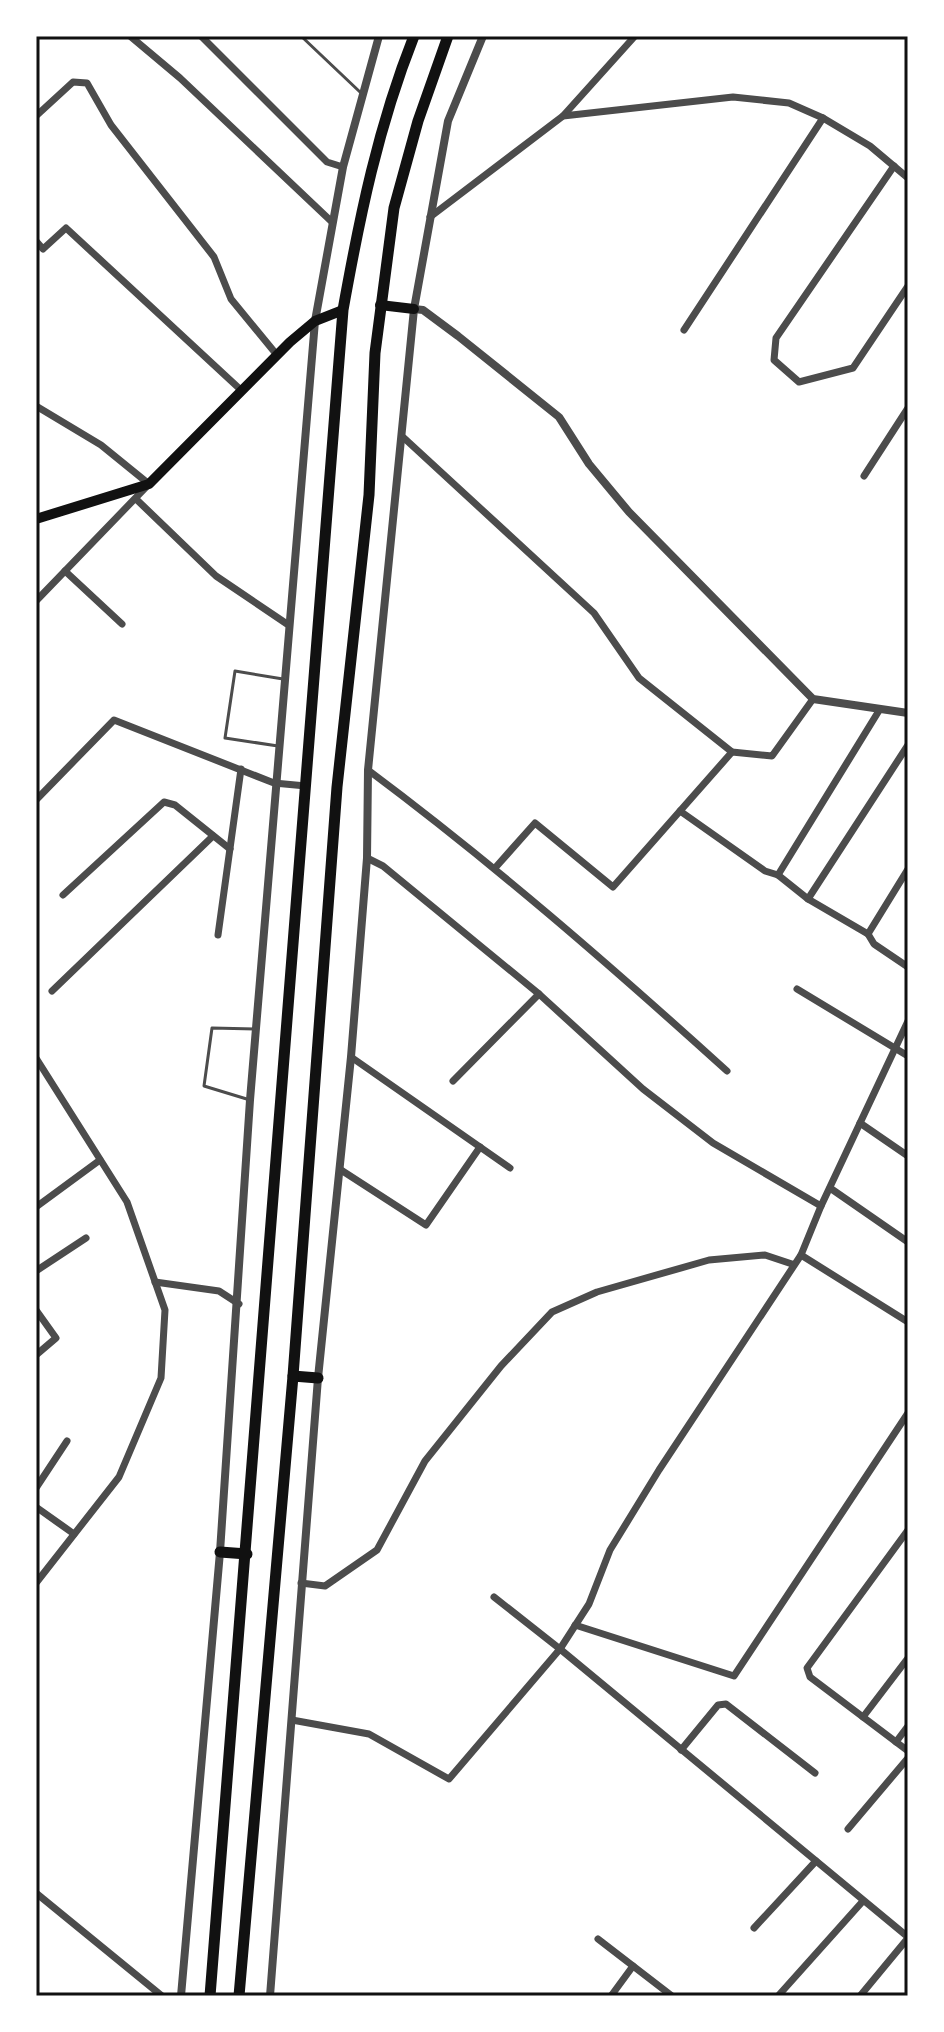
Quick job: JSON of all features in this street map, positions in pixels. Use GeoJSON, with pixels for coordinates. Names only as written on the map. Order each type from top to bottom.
{"type":"FeatureCollection","features":[{"type":"Feature","properties":{"kind":"highway"},"geometry":{"type":"LineString","coordinates":[[210,1996],[343,310],[363,201],[384,118],[414,36]]}},
{"type":"Feature","properties":{"kind":"highway"},"geometry":{"type":"LineString","coordinates":[[239,1996],[293,1376],[337,787],[369,495],[380,305],[394,208],[418,121],[448,36]]}},
{"type":"Feature","properties":{"kind":"highway"},"geometry":{"type":"LineString","coordinates":[[293,1376],[318,1378]]}},
{"type":"Feature","properties":{"kind":"highway"},"geometry":{"type":"LineString","coordinates":[[220,1552],[247,1554]]}},
{"type":"Feature","properties":{"kind":"main road"},"geometry":{"type":"LineString","coordinates":[[380,305],[414,309]]}},
{"type":"Feature","properties":{"kind":"main road"},"geometry":{"type":"LineString","coordinates":[[36,519],[149,484],[277,355],[315,321],[343,310]]}},
{"type":"Feature","properties":{"kind":"street"},"geometry":{"type":"LineString","coordinates":[[130,36],[180,78],[332,222]]}},
{"type":"Feature","properties":{"kind":"street"},"geometry":{"type":"LineString","coordinates":[[201,36],[327,162],[343,167]]}},
{"type":"Feature","properties":{"kind":"street"},"geometry":{"type":"LineString","coordinates":[[181,1996],[220,1552],[274,783],[315,321],[343,167],[379,36]]}},
{"type":"Feature","properties":{"kind":"street"},"geometry":{"type":"LineString","coordinates":[[270,1996],[318,1378],[341,1170],[367,858],[368,770],[404,438],[414,309],[448,121],[483,36]]}},
{"type":"Feature","properties":{"kind":"street"},"geometry":{"type":"LineString","coordinates":[[430,217],[563,116],[635,36]]}},
{"type":"Feature","properties":{"kind":"street"},"geometry":{"type":"LineString","coordinates":[[36,116],[73,82],[87,83],[111,125],[214,257],[231,299],[277,355]]}},
{"type":"Feature","properties":{"kind":"street"},"geometry":{"type":"LineString","coordinates":[[563,116],[733,97],[789,103],[823,118],[870,146],[908,177]]}},
{"type":"Feature","properties":{"kind":"street"},"geometry":{"type":"LineString","coordinates":[[684,330],[823,118]]}},
{"type":"Feature","properties":{"kind":"street"},"geometry":{"type":"LineString","coordinates":[[894,166],[776,338],[774,360],[799,382],[853,368],[908,286]]}},
{"type":"Feature","properties":{"kind":"street"},"geometry":{"type":"LineString","coordinates":[[36,241],[43,249],[66,228],[242,391]]}},
{"type":"Feature","properties":{"kind":"street"},"geometry":{"type":"LineString","coordinates":[[414,309],[423,310],[458,336],[559,417],[589,464],[629,512],[813,699],[908,713]]}},
{"type":"Feature","properties":{"kind":"street"},"geometry":{"type":"LineString","coordinates":[[36,406],[101,445],[149,484],[36,601]]}},
{"type":"Feature","properties":{"kind":"street"},"geometry":{"type":"LineString","coordinates":[[864,476],[908,408]]}},
{"type":"Feature","properties":{"kind":"street"},"geometry":{"type":"LineString","coordinates":[[404,438],[594,613],[639,678],[732,752],[772,756],[813,699]]}},
{"type":"Feature","properties":{"kind":"street"},"geometry":{"type":"LineString","coordinates":[[136,499],[216,576],[287,624]]}},
{"type":"Feature","properties":{"kind":"street"},"geometry":{"type":"LineString","coordinates":[[65,571],[122,624]]}},
{"type":"Feature","properties":{"kind":"street"},"geometry":{"type":"LineString","coordinates":[[778,875],[880,709]]}},
{"type":"Feature","properties":{"kind":"street"},"geometry":{"type":"LineString","coordinates":[[36,800],[114,720],[274,783],[306,786]]}},
{"type":"Feature","properties":{"kind":"street"},"geometry":{"type":"LineString","coordinates":[[808,899],[908,745]]}},
{"type":"Feature","properties":{"kind":"street"},"geometry":{"type":"LineString","coordinates":[[495,868],[535,823],[613,887],[732,752]]}},
{"type":"Feature","properties":{"kind":"street"},"geometry":{"type":"LineString","coordinates":[[218,935],[241,769]]}},
{"type":"Feature","properties":{"kind":"street"},"geometry":{"type":"LineString","coordinates":[[368,770],[495,868],[599,955],[727,1071]]}},
{"type":"Feature","properties":{"kind":"street"},"geometry":{"type":"LineString","coordinates":[[63,895],[164,802],[175,805],[230,849]]}},
{"type":"Feature","properties":{"kind":"street"},"geometry":{"type":"LineString","coordinates":[[680,811],[765,871],[778,875],[808,899],[868,934],[874,944],[908,967]]}},
{"type":"Feature","properties":{"kind":"street"},"geometry":{"type":"LineString","coordinates":[[52,991],[213,836]]}},
{"type":"Feature","properties":{"kind":"street"},"geometry":{"type":"LineString","coordinates":[[367,858],[383,866],[539,994],[643,1089],[713,1143],[821,1206]]}},
{"type":"Feature","properties":{"kind":"street"},"geometry":{"type":"LineString","coordinates":[[868,934],[908,869]]}},
{"type":"Feature","properties":{"kind":"street"},"geometry":{"type":"LineString","coordinates":[[797,989],[908,1056]]}},
{"type":"Feature","properties":{"kind":"street"},"geometry":{"type":"LineString","coordinates":[[453,1081],[539,994]]}},
{"type":"Feature","properties":{"kind":"street"},"geometry":{"type":"LineString","coordinates":[[292,1720],[369,1734],[449,1779],[560,1649],[589,1604],[610,1550],[792,1264],[801,1255],[908,1021]]}},
{"type":"Feature","properties":{"kind":"street"},"geometry":{"type":"LineString","coordinates":[[351,1057],[510,1168]]}},
{"type":"Feature","properties":{"kind":"street"},"geometry":{"type":"LineString","coordinates":[[36,1058],[127,1202],[165,1310],[161,1378],[119,1477],[36,1583]]}},
{"type":"Feature","properties":{"kind":"street"},"geometry":{"type":"LineString","coordinates":[[860,1123],[908,1156]]}},
{"type":"Feature","properties":{"kind":"street"},"geometry":{"type":"LineString","coordinates":[[341,1170],[426,1225],[480,1147]]}},
{"type":"Feature","properties":{"kind":"street"},"geometry":{"type":"LineString","coordinates":[[36,1206],[100,1160]]}},
{"type":"Feature","properties":{"kind":"street"},"geometry":{"type":"LineString","coordinates":[[830,1188],[908,1242]]}},
{"type":"Feature","properties":{"kind":"street"},"geometry":{"type":"LineString","coordinates":[[36,1271],[86,1238]]}},
{"type":"Feature","properties":{"kind":"street"},"geometry":{"type":"LineString","coordinates":[[301,1583],[325,1586],[377,1550],[425,1461],[501,1366],[552,1312],[597,1292],[709,1260],[765,1255],[792,1264]]}},
{"type":"Feature","properties":{"kind":"street"},"geometry":{"type":"LineString","coordinates":[[801,1255],[908,1322]]}},
{"type":"Feature","properties":{"kind":"street"},"geometry":{"type":"LineString","coordinates":[[155,1282],[208,1288],[239,1304]]}},
{"type":"Feature","properties":{"kind":"street"},"geometry":{"type":"LineString","coordinates":[[36,1310],[56,1338],[36,1355]]}},
{"type":"Feature","properties":{"kind":"street"},"geometry":{"type":"LineString","coordinates":[[575,1625],[734,1676],[908,1413]]}},
{"type":"Feature","properties":{"kind":"street"},"geometry":{"type":"LineString","coordinates":[[36,1488],[67,1441]]}},
{"type":"Feature","properties":{"kind":"street"},"geometry":{"type":"LineString","coordinates":[[36,1507],[74,1534]]}},
{"type":"Feature","properties":{"kind":"street"},"geometry":{"type":"LineString","coordinates":[[908,1530],[807,1668],[810,1677],[908,1751]]}},
{"type":"Feature","properties":{"kind":"street"},"geometry":{"type":"LineString","coordinates":[[494,1597],[908,1938],[860,1996]]}},
{"type":"Feature","properties":{"kind":"street"},"geometry":{"type":"LineString","coordinates":[[863,1717],[908,1658]]}},
{"type":"Feature","properties":{"kind":"street"},"geometry":{"type":"LineString","coordinates":[[681,1750],[718,1705],[726,1704],[815,1773]]}},
{"type":"Feature","properties":{"kind":"street"},"geometry":{"type":"LineString","coordinates":[[896,1742],[908,1726]]}},
{"type":"Feature","properties":{"kind":"street"},"geometry":{"type":"LineString","coordinates":[[848,1829],[908,1758]]}},
{"type":"Feature","properties":{"kind":"street"},"geometry":{"type":"LineString","coordinates":[[754,1928],[816,1861]]}},
{"type":"Feature","properties":{"kind":"street"},"geometry":{"type":"LineString","coordinates":[[36,1893],[162,1996]]}},
{"type":"Feature","properties":{"kind":"street"},"geometry":{"type":"LineString","coordinates":[[778,1996],[863,1901]]}},
{"type":"Feature","properties":{"kind":"street"},"geometry":{"type":"LineString","coordinates":[[598,1939],[672,1996]]}},
{"type":"Feature","properties":{"kind":"street"},"geometry":{"type":"LineString","coordinates":[[611,1996],[633,1966]]}},
{"type":"Feature","properties":{"kind":"lane"},"geometry":{"type":"LineString","coordinates":[[301,36],[363,95]]}},
{"type":"Feature","properties":{"kind":"lane"},"geometry":{"type":"LineString","coordinates":[[278,746],[225,738],[235,671],[283,679]]}},
{"type":"Feature","properties":{"kind":"lane"},"geometry":{"type":"LineString","coordinates":[[250,1100],[204,1086],[212,1028],[258,1029]]}}]}
